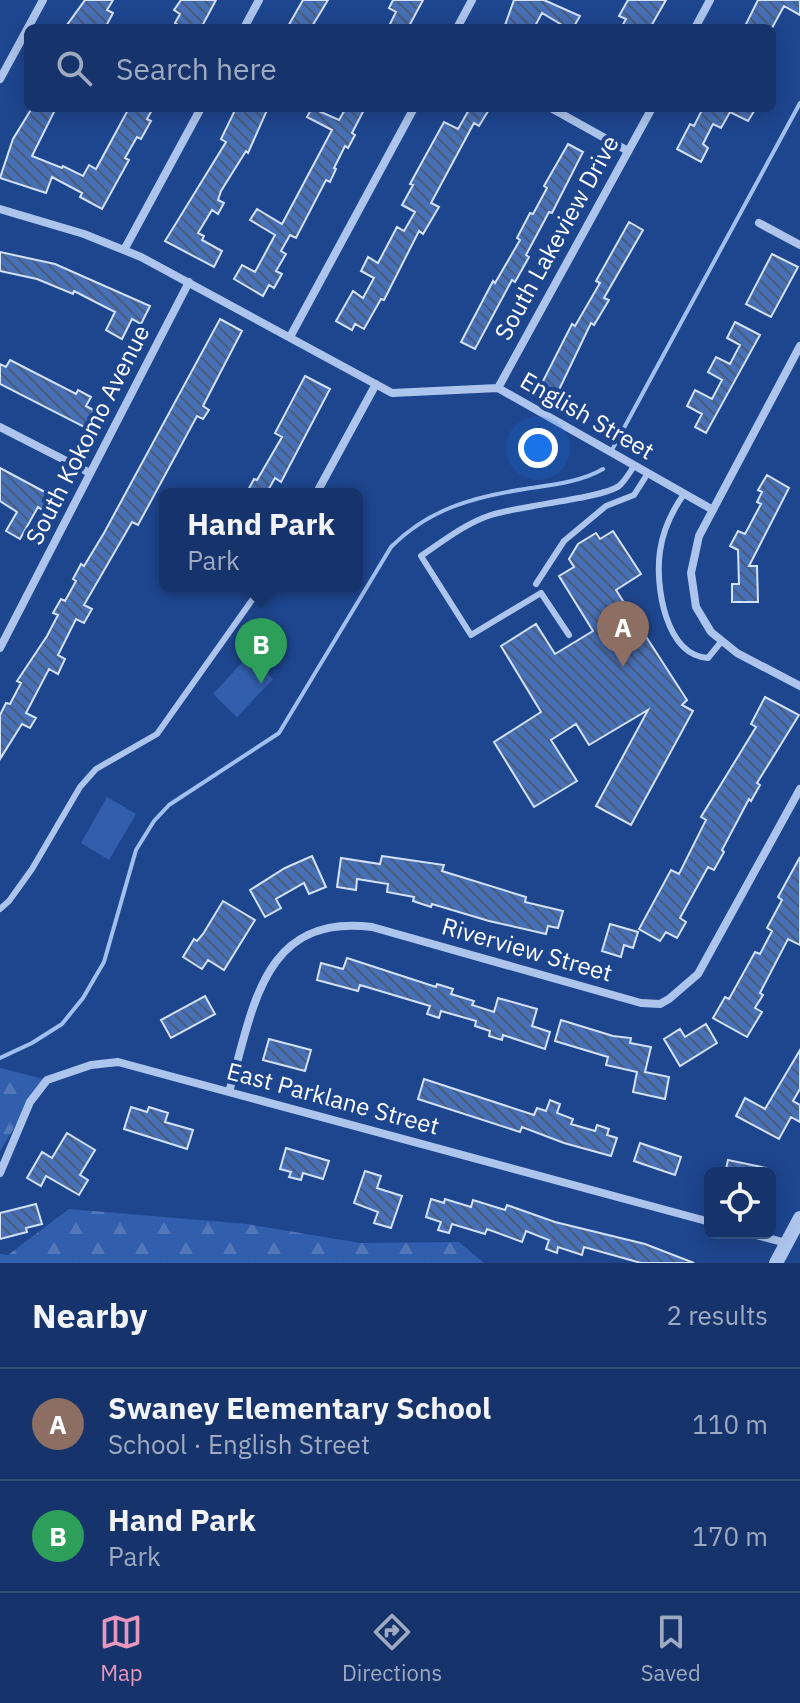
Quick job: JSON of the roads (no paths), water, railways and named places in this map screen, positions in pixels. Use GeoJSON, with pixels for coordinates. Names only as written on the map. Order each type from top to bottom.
{"type":"FeatureCollection","features":[{"type":"Feature","properties":{"kind":"street"},"geometry":{"type":"LineString","coordinates":[[30,24],[43,0]]}},
{"type":"Feature","properties":{"kind":"street"},"geometry":{"type":"LineString","coordinates":[[246,24],[259,0]]}},
{"type":"Feature","properties":{"kind":"street"},"geometry":{"type":"LineString","coordinates":[[459,24],[472,0]]}},
{"type":"Feature","properties":{"kind":"street"},"geometry":{"type":"LineString","coordinates":[[697,24],[710,0]]}},
{"type":"Feature","properties":{"kind":"street"},"geometry":{"type":"LineString","coordinates":[[0,79],[24,35]]}},
{"type":"Feature","properties":{"kind":"street"},"geometry":{"type":"LineString","coordinates":[[124,250],[199,112]]}},
{"type":"Feature","properties":{"kind":"street"},"geometry":{"type":"LineString","coordinates":[[290,337],[412,112]]}},
{"type":"Feature","properties":{"kind":"street"},"geometry":{"type":"LineString","coordinates":[[558,112],[628,151]]}},
{"type":"Feature","properties":{"kind":"street","name":"South Lakeview Drive"},"geometry":{"type":"LineString","coordinates":[[498,388],[650,112]]}},
{"type":"Feature","properties":{"kind":"street","name":"English Street"},"geometry":{"type":"LineString","coordinates":[[0,209],[84,234],[124,250],[392,393],[498,388],[713,510]]}},
{"type":"Feature","properties":{"kind":"street"},"geometry":{"type":"LineString","coordinates":[[759,223],[800,245]]}},
{"type":"Feature","properties":{"kind":"street","name":"South Kokomo Avenue"},"geometry":{"type":"LineString","coordinates":[[0,648],[189,282]]}},
{"type":"Feature","properties":{"kind":"street"},"geometry":{"type":"LineString","coordinates":[[800,346],[694,550],[691,585],[701,617],[721,642],[800,686]]}},
{"type":"Feature","properties":{"kind":"street"},"geometry":{"type":"LineString","coordinates":[[319,488],[376,384]]}},
{"type":"Feature","properties":{"kind":"street"},"geometry":{"type":"LineString","coordinates":[[0,427],[90,473]]}},
{"type":"Feature","properties":{"kind":"street","name":"Riverview Street"},"geometry":{"type":"LineString","coordinates":[[229,1092],[258,991],[267,971],[293,942],[319,929],[340,924],[372,927],[641,1003],[660,1004],[698,974],[800,789]]}},
{"type":"Feature","properties":{"kind":"street","name":"East Parklane Street"},"geometry":{"type":"LineString","coordinates":[[0,1173],[30,1102],[47,1080],[91,1065],[118,1062],[704,1220]]}},
{"type":"Feature","properties":{"kind":"street"},"geometry":{"type":"LineString","coordinates":[[776,1263],[800,1218]]}},
{"type":"Feature","properties":{"kind":"street"},"geometry":{"type":"LineString","coordinates":[[771,1239],[786,1243]]}},
{"type":"Feature","properties":{"kind":"lane"},"geometry":{"type":"LineString","coordinates":[[569,635],[541,593],[471,635],[421,556],[484,517],[520,507],[604,492],[619,486],[634,466]]}},
{"type":"Feature","properties":{"kind":"lane"},"geometry":{"type":"LineString","coordinates":[[536,584],[564,541],[606,506],[634,495],[648,473]]}},
{"type":"Feature","properties":{"kind":"lane"},"geometry":{"type":"LineString","coordinates":[[684,494],[666,529],[660,550],[661,598],[670,624],[683,647],[697,657],[708,658],[721,642]]}},
{"type":"Feature","properties":{"kind":"lane"},"geometry":{"type":"LineString","coordinates":[[0,909],[32,869],[80,787],[96,769],[157,734],[258,592]]}},
{"type":"Feature","properties":{"kind":"waterway"},"geometry":{"type":"LineString","coordinates":[[612,450],[800,103]]}},
{"type":"Feature","properties":{"kind":"waterway"},"geometry":{"type":"LineString","coordinates":[[0,1058],[62,1024],[83,998],[104,962],[136,850],[154,821],[169,805],[279,733],[391,547],[421,523],[453,507],[487,496],[576,480],[603,469]]}},
{"type":"Feature","properties":{"kind":"place","name":"Swaney Elementary School"},"geometry":{"type":"Point","coordinates":[623,667]}},
{"type":"Feature","properties":{"kind":"place","name":"Hand Park"},"geometry":{"type":"Point","coordinates":[261,684]}}]}
